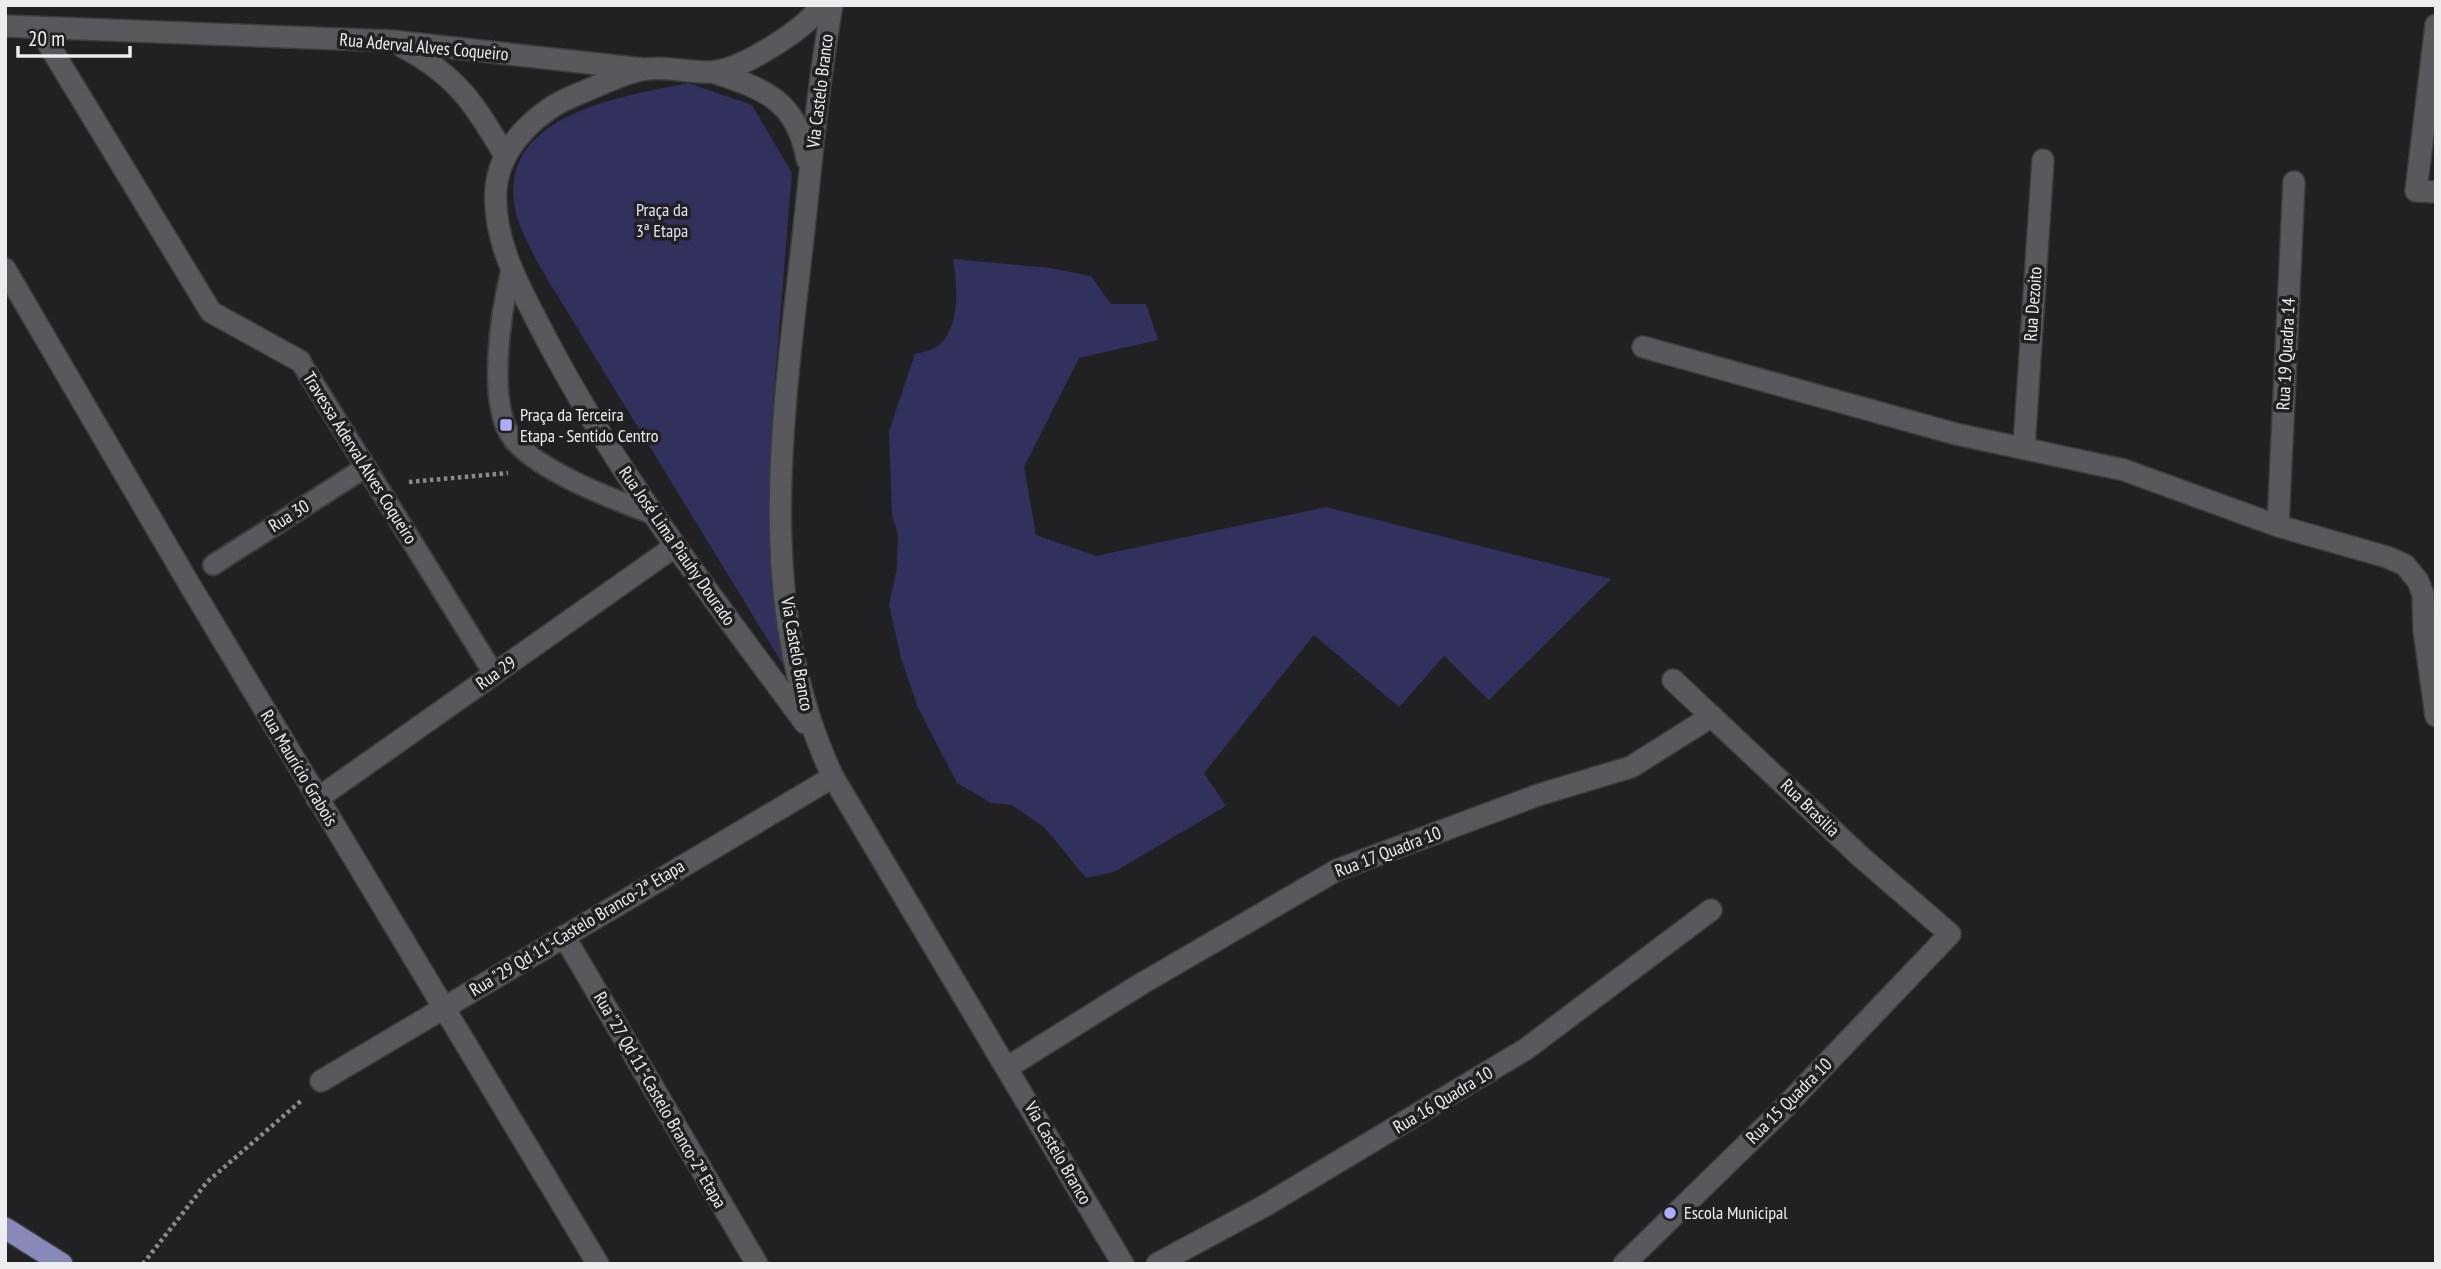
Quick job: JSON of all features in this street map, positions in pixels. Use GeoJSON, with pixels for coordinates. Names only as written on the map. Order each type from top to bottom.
{"type":"FeatureCollection","features":[{"type":"Feature","properties":{"kind":"main road"},"geometry":{"type":"LineString","coordinates":[[5,1228],[62,1264]]}},
{"type":"Feature","properties":{"kind":"street","name":"Rua Aderval Alves Coqueiro"},"geometry":{"type":"LineString","coordinates":[[5,26],[392,41],[643,69],[713,72],[781,42],[814,16],[822,5]]}},
{"type":"Feature","properties":{"kind":"street","name":"Via Castelo Branco"},"geometry":{"type":"LineString","coordinates":[[832,5],[818,83],[785,395],[781,541],[798,682],[812,733],[833,777],[1123,1264]]}},
{"type":"Feature","properties":{"kind":"street"},"geometry":{"type":"LineString","coordinates":[[2426,191],[2436,25]]}},
{"type":"Feature","properties":{"kind":"street","name":"Travessa Aderval Alves Coqueiro"},"geometry":{"type":"LineString","coordinates":[[38,27],[211,312],[300,361]]}},
{"type":"Feature","properties":{"kind":"street"},"geometry":{"type":"LineString","coordinates":[[392,41],[427,60],[456,83],[481,114],[504,155]]}},
{"type":"Feature","properties":{"kind":"street","name":"Rua José Lima Piauhy Dourado"},"geometry":{"type":"LineString","coordinates":[[643,69],[573,95],[539,115],[504,155],[496,187],[497,216],[511,271],[564,372],[650,513],[812,733]]}},
{"type":"Feature","properties":{"kind":"street"},"geometry":{"type":"LineString","coordinates":[[713,72],[773,95],[792,116],[801,134],[810,175]]}},
{"type":"Feature","properties":{"kind":"street","name":"Rua Dezoito"},"geometry":{"type":"LineString","coordinates":[[2024,447],[2043,160]]}},
{"type":"Feature","properties":{"kind":"street","name":"Rua 19 Quadra 14"},"geometry":{"type":"LineString","coordinates":[[2278,526],[2294,182]]}},
{"type":"Feature","properties":{"kind":"street","name":"Rua Maurício Grabois"},"geometry":{"type":"LineString","coordinates":[[5,269],[317,799],[598,1264]]}},
{"type":"Feature","properties":{"kind":"street"},"geometry":{"type":"LineString","coordinates":[[1643,347],[1956,434],[2124,470],[2278,526],[2405,565],[2418,580],[2423,594],[2424,630],[2436,716]]}},
{"type":"Feature","properties":{"kind":"street","name":"Rua 29"},"geometry":{"type":"LineString","coordinates":[[317,799],[674,547]]}},
{"type":"Feature","properties":{"kind":"street","name":"Rua Brasilia"},"geometry":{"type":"LineString","coordinates":[[1674,680],[1861,857],[1950,934]]}},
{"type":"Feature","properties":{"kind":"street","name":"Rua 17 Quadra 10"},"geometry":{"type":"LineString","coordinates":[[1008,1068],[1141,984],[1337,870],[1538,795],[1631,767],[1712,716]]}},
{"type":"Feature","properties":{"kind":"street","name":"Rua \"29 Qd 11\"-Castelo Branco-2ª Etapa"},"geometry":{"type":"LineString","coordinates":[[321,1081],[833,777]]}},
{"type":"Feature","properties":{"kind":"street","name":"Rua 16 Quadra 10"},"geometry":{"type":"LineString","coordinates":[[1157,1264],[1278,1198],[1526,1049],[1711,910]]}},
{"type":"Feature","properties":{"kind":"street","name":"Rua 15 Quadra 10"},"geometry":{"type":"LineString","coordinates":[[1624,1264],[1783,1109],[1950,934]]}},
{"type":"Feature","properties":{"kind":"street","name":"Rua \"27 Qd 11\"-Castelo Branco-2ª Etapa"},"geometry":{"type":"LineString","coordinates":[[564,936],[757,1264]]}},
{"type":"Feature","properties":{"kind":"lane"},"geometry":{"type":"LineString","coordinates":[[511,271],[499,328],[501,415],[512,438],[530,455],[555,469],[601,494],[650,513]]}},
{"type":"Feature","properties":{"kind":"lane","name":"Travessa Aderval Alves Coqueiro"},"geometry":{"type":"LineString","coordinates":[[300,361],[494,674]]}},
{"type":"Feature","properties":{"kind":"lane","name":"Rua 30"},"geometry":{"type":"LineString","coordinates":[[213,565],[366,467]]}},
{"type":"Feature","properties":{"kind":"path"},"geometry":{"type":"LineString","coordinates":[[377,485],[555,469]]}},
{"type":"Feature","properties":{"kind":"path"},"geometry":{"type":"LineString","coordinates":[[143,1264],[206,1182],[284,1117],[321,1081]]}},
{"type":"Feature","properties":{"kind":"green space","name":"Praça da 3ª Etapa"},"geometry":{"type":"Polygon","coordinates":[[[688,83],[752,105],[792,173],[773,403],[771,524],[785,668],[540,267],[515,210],[516,172],[528,148],[548,129],[573,114],[602,103],[688,83]]]}},
{"type":"Feature","properties":{"kind":"green space"},"geometry":{"type":"Polygon","coordinates":[[[953,259],[1050,268],[1091,276],[1111,304],[1146,304],[1158,340],[1079,358],[1024,467],[1036,535],[1096,556],[1326,507],[1611,579],[1489,700],[1444,656],[1399,707],[1314,635],[1204,773],[1226,806],[1114,872],[1086,878],[1045,828],[1012,805],[991,803],[957,783],[918,708],[901,658],[889,605],[897,568],[898,534],[892,516],[889,431],[915,354],[936,347],[950,329],[956,306],[953,259]]]}},
{"type":"Feature","properties":{"kind":"place","name":"Praça da Terceira Etapa - Sentido Centro"},"geometry":{"type":"Point","coordinates":[506,425]}},
{"type":"Feature","properties":{"kind":"place","name":"Escola Municipal"},"geometry":{"type":"Point","coordinates":[1670,1213]}}]}
